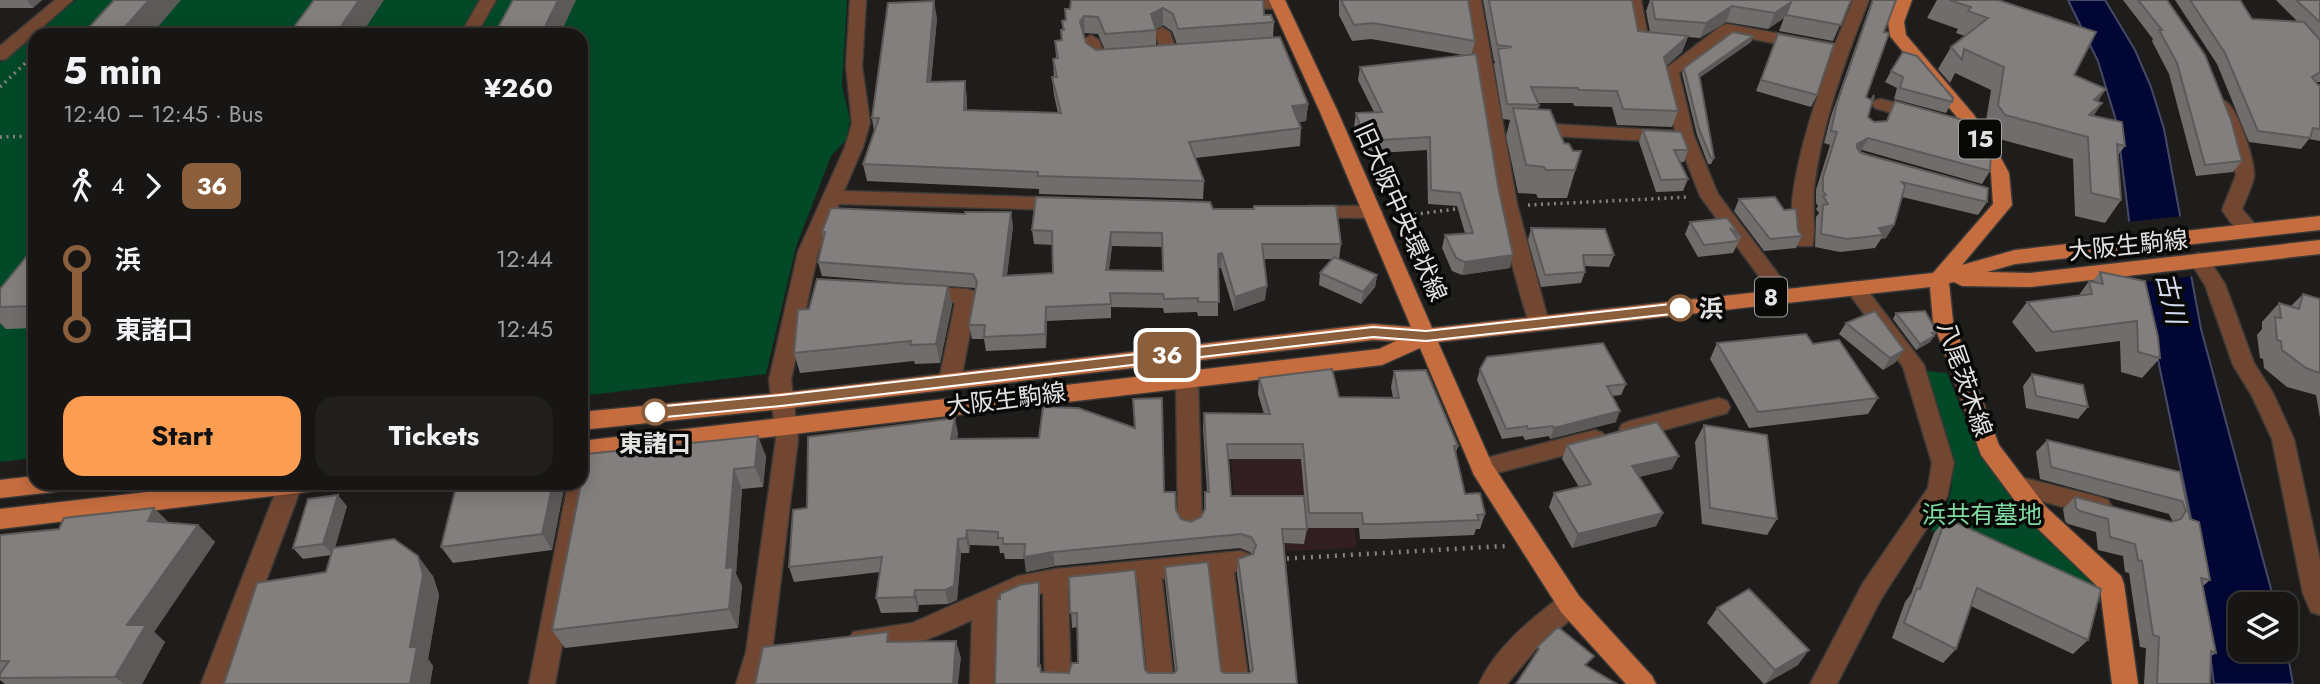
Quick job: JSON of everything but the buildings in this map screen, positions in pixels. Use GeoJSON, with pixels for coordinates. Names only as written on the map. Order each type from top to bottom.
{"type":"FeatureCollection","features":[{"type":"Feature","properties":{"kind":"main road","name":"15"},"geometry":{"type":"LineString","coordinates":[[1904,0],[1896,22],[1898,36],[1974,129],[2000,173],[1995,197],[2003,205],[1939,279]]}},
{"type":"Feature","properties":{"kind":"main road","name":"旧大阪中央環状線"},"geometry":{"type":"LineString","coordinates":[[1278,2],[1291,45],[1373,216],[1482,468],[1570,604],[1643,684]]}},
{"type":"Feature","properties":{"kind":"main road","name":"大阪生駒線"},"geometry":{"type":"LineString","coordinates":[[1939,279],[2015,257],[2320,223]]}},
{"type":"Feature","properties":{"kind":"main road","name":"大阪生駒線"},"geometry":{"type":"LineString","coordinates":[[588,449],[950,380],[1373,332],[1426,336],[1939,279],[2030,280],[2320,247]]}},
{"type":"Feature","properties":{"kind":"main road","name":"八尾茨木線"},"geometry":{"type":"LineString","coordinates":[[1939,279],[1943,321],[1989,449],[2038,514],[2112,584],[2125,684]]}},
{"type":"Feature","properties":{"kind":"main road","name":"大阪生駒線"},"geometry":{"type":"LineString","coordinates":[[588,421],[783,413],[1187,379],[1382,356],[1426,336]]}},
{"type":"Feature","properties":{"kind":"main road"},"geometry":{"type":"LineString","coordinates":[[0,489],[28,486]]}},
{"type":"Feature","properties":{"kind":"main road"},"geometry":{"type":"LineString","coordinates":[[0,519],[245,490]]}},
{"type":"Feature","properties":{"kind":"street"},"geometry":{"type":"LineString","coordinates":[[31,28],[65,0]]}},
{"type":"Feature","properties":{"kind":"street"},"geometry":{"type":"LineString","coordinates":[[472,28],[488,0]]}},
{"type":"Feature","properties":{"kind":"street"},"geometry":{"type":"LineString","coordinates":[[750,684],[759,652],[787,439],[779,380],[808,287],[808,252],[861,123],[854,66],[858,0]]}},
{"type":"Feature","properties":{"kind":"street"},"geometry":{"type":"LineString","coordinates":[[1473,0],[1494,127],[1525,284],[1539,323]]}},
{"type":"Feature","properties":{"kind":"street"},"geometry":{"type":"LineString","coordinates":[[1805,241],[1802,229],[1803,186],[1839,50],[1861,0]]}},
{"type":"Feature","properties":{"kind":"street"},"geometry":{"type":"LineString","coordinates":[[1216,2],[1278,2]]}},
{"type":"Feature","properties":{"kind":"street"},"geometry":{"type":"LineString","coordinates":[[1637,2],[1640,41],[1702,46]]}},
{"type":"Feature","properties":{"kind":"street"},"geometry":{"type":"LineString","coordinates":[[1784,296],[1709,196],[1685,136],[1670,72],[1702,46],[1720,24],[1839,50]]}},
{"type":"Feature","properties":{"kind":"street"},"geometry":{"type":"LineString","coordinates":[[0,54],[28,31]]}},
{"type":"Feature","properties":{"kind":"street"},"geometry":{"type":"LineString","coordinates":[[1162,32],[1170,55]]}},
{"type":"Feature","properties":{"kind":"street"},"geometry":{"type":"LineString","coordinates":[[1091,40],[1097,60],[1133,57]]}},
{"type":"Feature","properties":{"kind":"street"},"geometry":{"type":"LineString","coordinates":[[2216,86],[2234,130],[2245,175],[2232,210],[2251,231]]}},
{"type":"Feature","properties":{"kind":"street"},"geometry":{"type":"LineString","coordinates":[[1881,103],[1974,129]]}},
{"type":"Feature","properties":{"kind":"street"},"geometry":{"type":"LineString","coordinates":[[1494,127],[1685,136]]}},
{"type":"Feature","properties":{"kind":"street"},"geometry":{"type":"LineString","coordinates":[[832,197],[1083,205]]}},
{"type":"Feature","properties":{"kind":"street"},"geometry":{"type":"LineString","coordinates":[[1292,212],[1373,216]]}},
{"type":"Feature","properties":{"kind":"street"},"geometry":{"type":"LineString","coordinates":[[2199,260],[2215,284],[2244,365],[2262,393],[2283,439],[2315,594],[2320,604]]}},
{"type":"Feature","properties":{"kind":"street"},"geometry":{"type":"LineString","coordinates":[[1823,684],[1872,592],[1939,490],[1943,463],[1913,365],[1855,288]]}},
{"type":"Feature","properties":{"kind":"street"},"geometry":{"type":"LineString","coordinates":[[897,292],[967,296],[950,380]]}},
{"type":"Feature","properties":{"kind":"street"},"geometry":{"type":"LineString","coordinates":[[1187,379],[1190,524]]}},
{"type":"Feature","properties":{"kind":"street"},"geometry":{"type":"LineString","coordinates":[[1482,468],[1719,407]]}},
{"type":"Feature","properties":{"kind":"street"},"geometry":{"type":"LineString","coordinates":[[2016,485],[2120,512]]}},
{"type":"Feature","properties":{"kind":"street"},"geometry":{"type":"LineString","coordinates":[[215,684],[294,490]]}},
{"type":"Feature","properties":{"kind":"street"},"geometry":{"type":"LineString","coordinates":[[542,684],[579,490]]}},
{"type":"Feature","properties":{"kind":"street"},"geometry":{"type":"LineString","coordinates":[[836,643],[914,634],[1017,587],[1055,580],[1230,562],[1236,684]]}},
{"type":"Feature","properties":{"kind":"street"},"geometry":{"type":"LineString","coordinates":[[1149,570],[1161,684]]}},
{"type":"Feature","properties":{"kind":"street"},"geometry":{"type":"LineString","coordinates":[[1055,580],[1058,684]]}},
{"type":"Feature","properties":{"kind":"street"},"geometry":{"type":"LineString","coordinates":[[983,684],[985,601]]}},
{"type":"Feature","properties":{"kind":"street"},"geometry":{"type":"LineString","coordinates":[[1492,684],[1506,663],[1532,634],[1570,604]]}},
{"type":"Feature","properties":{"kind":"street"},"geometry":{"type":"LineString","coordinates":[[759,652],[785,649]]}},
{"type":"Feature","properties":{"kind":"path"},"geometry":{"type":"LineString","coordinates":[[0,87],[28,61]]}},
{"type":"Feature","properties":{"kind":"path"},"geometry":{"type":"LineString","coordinates":[[0,137],[28,136]]}},
{"type":"Feature","properties":{"kind":"path"},"geometry":{"type":"LineString","coordinates":[[1509,205],[1709,196]]}},
{"type":"Feature","properties":{"kind":"path"},"geometry":{"type":"LineString","coordinates":[[1373,216],[1470,208]]}},
{"type":"Feature","properties":{"kind":"path"},"geometry":{"type":"LineString","coordinates":[[1230,562],[1531,544]]}},
{"type":"Feature","properties":{"kind":"shaded area"},"geometry":{"type":"Polygon","coordinates":[[[1342,429],[1357,548],[1238,553],[1229,430],[1342,429]]]}},
{"type":"Feature","properties":{"kind":"green space"},"geometry":{"type":"Polygon","coordinates":[[[76,0],[847,0],[842,86],[850,120],[846,140],[831,156],[796,247],[766,374],[588,395],[588,28],[42,28],[76,0]]]}},
{"type":"Feature","properties":{"kind":"green space"},"geometry":{"type":"Polygon","coordinates":[[[28,40],[28,459],[0,462],[0,63],[28,40]]]}},
{"type":"Feature","properties":{"kind":"green space","name":"浜共有墓地"},"geometry":{"type":"Polygon","coordinates":[[[1926,371],[1947,373],[1968,426],[1993,472],[2035,521],[2093,578],[2104,605],[1931,530],[1946,507],[1952,474],[1947,438],[1926,371]]]}},
{"type":"Feature","properties":{"kind":"water","name":"古川"},"geometry":{"type":"Polygon","coordinates":[[[2068,0],[2105,0],[2135,50],[2151,87],[2164,129],[2201,329],[2272,592],[2228,592],[2228,662],[2289,662],[2293,684],[2214,684],[2193,528],[2129,220],[2117,124],[2098,61],[2068,0]]]}},
{"type":"Feature","properties":{"kind":"pier"},"geometry":{"type":"Polygon","coordinates":[[[2183,216],[2194,276],[2137,283],[2126,222],[2183,216]]]}},
{"type":"Feature","properties":{"kind":"bus line","name":"36"},"geometry":{"type":"LineString","coordinates":[[655,412],[781,401],[1373,332],[1426,336],[1680,308]]}},
{"type":"Feature","properties":{"kind":"place","name":"浜"},"geometry":{"type":"Point","coordinates":[1680,308]}},
{"type":"Feature","properties":{"kind":"place","name":"東諸口"},"geometry":{"type":"Point","coordinates":[655,412]}}]}
